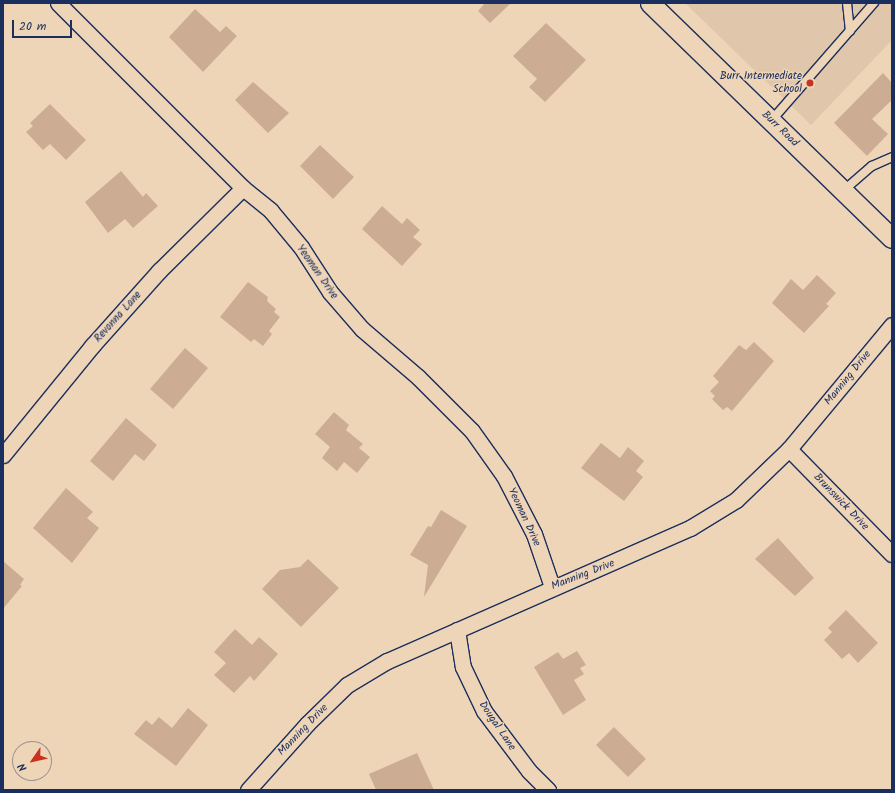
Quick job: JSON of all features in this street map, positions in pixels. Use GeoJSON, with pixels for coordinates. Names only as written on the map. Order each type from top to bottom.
{"type":"FeatureCollection","features":[{"type":"Feature","properties":{"kind":"street","name":"Yeoman Drive"},"geometry":{"type":"LineString","coordinates":[[58,3],[243,188],[271,211],[301,247],[330,292],[362,328],[418,377],[472,431],[504,476],[531,527],[552,587]]}},
{"type":"Feature","properties":{"kind":"street","name":"Burr Road"},"geometry":{"type":"LineString","coordinates":[[650,3],[892,238]]}},
{"type":"Feature","properties":{"kind":"street","name":"Revonna Lane"},"geometry":{"type":"LineString","coordinates":[[3,455],[92,346],[159,271],[243,188]]}},
{"type":"Feature","properties":{"kind":"street","name":"Manning Drive"},"geometry":{"type":"LineString","coordinates":[[248,790],[307,724],[347,685],[387,661],[552,587],[615,562],[690,528],[736,500],[790,449],[892,325]]}},
{"type":"Feature","properties":{"kind":"street","name":"Brunswick Drive"},"geometry":{"type":"LineString","coordinates":[[790,449],[892,554]]}},
{"type":"Feature","properties":{"kind":"street","name":"Dougal Lane"},"geometry":{"type":"LineString","coordinates":[[457,630],[463,667],[484,711],[529,771],[548,790]]}},
{"type":"Feature","properties":{"kind":"lane"},"geometry":{"type":"LineString","coordinates":[[847,3],[850,31]]}},
{"type":"Feature","properties":{"kind":"lane"},"geometry":{"type":"LineString","coordinates":[[771,121],[874,3]]}},
{"type":"Feature","properties":{"kind":"lane"},"geometry":{"type":"LineString","coordinates":[[844,191],[872,166],[892,157]]}},
{"type":"Feature","properties":{"kind":"shaded area","name":"Burr Intermediate School"},"geometry":{"type":"Polygon","coordinates":[[[685,3],[892,3],[892,40],[811,125],[685,3]]]}},
{"type":"Feature","properties":{"kind":"building"},"geometry":{"type":"Polygon","coordinates":[[[485,3],[511,3],[490,23],[478,11],[485,3]]]}},
{"type":"Feature","properties":{"kind":"building"},"geometry":{"type":"Polygon","coordinates":[[[195,9],[220,32],[226,26],[237,36],[203,72],[169,37],[195,9]]]}},
{"type":"Feature","properties":{"kind":"building"},"geometry":{"type":"Polygon","coordinates":[[[546,23],[586,60],[545,102],[529,87],[537,79],[513,56],[546,23]]]}},
{"type":"Feature","properties":{"kind":"building"},"geometry":{"type":"Polygon","coordinates":[[[883,73],[892,83],[892,100],[872,119],[888,134],[867,156],[834,123],[883,73]]]}},
{"type":"Feature","properties":{"kind":"building"},"geometry":{"type":"Polygon","coordinates":[[[253,82],[289,113],[268,133],[235,100],[253,82]]]}},
{"type":"Feature","properties":{"kind":"building"},"geometry":{"type":"Polygon","coordinates":[[[50,104],[86,140],[66,160],[50,144],[43,150],[26,132],[33,126],[30,123],[50,104]]]}},
{"type":"Feature","properties":{"kind":"building"},"geometry":{"type":"Polygon","coordinates":[[[320,145],[354,177],[333,199],[300,166],[320,145]]]}},
{"type":"Feature","properties":{"kind":"building"},"geometry":{"type":"Polygon","coordinates":[[[121,171],[143,197],[146,193],[158,206],[133,228],[125,219],[108,233],[85,202],[121,171]]]}},
{"type":"Feature","properties":{"kind":"building"},"geometry":{"type":"Polygon","coordinates":[[[382,206],[402,224],[407,218],[420,230],[413,237],[422,244],[402,266],[362,229],[382,206]]]}},
{"type":"Feature","properties":{"kind":"building"},"geometry":{"type":"Polygon","coordinates":[[[817,275],[836,293],[826,304],[829,306],[804,333],[772,303],[791,279],[803,290],[817,275]]]}},
{"type":"Feature","properties":{"kind":"building"},"geometry":{"type":"Polygon","coordinates":[[[248,282],[268,297],[267,301],[276,309],[274,312],[280,317],[269,331],[272,334],[263,346],[254,339],[251,342],[220,317],[248,282]]]}},
{"type":"Feature","properties":{"kind":"building"},"geometry":{"type":"Polygon","coordinates":[[[754,342],[774,361],[732,411],[727,407],[723,410],[712,399],[715,396],[710,391],[719,382],[713,376],[739,345],[746,350],[754,342]]]}},
{"type":"Feature","properties":{"kind":"building"},"geometry":{"type":"Polygon","coordinates":[[[185,348],[208,368],[173,409],[150,389],[185,348]]]}},
{"type":"Feature","properties":{"kind":"building"},"geometry":{"type":"Polygon","coordinates":[[[334,412],[349,425],[346,430],[363,444],[359,448],[370,457],[357,473],[344,462],[337,471],[322,458],[330,447],[315,434],[334,412]]]}},
{"type":"Feature","properties":{"kind":"building"},"geometry":{"type":"Polygon","coordinates":[[[126,418],[157,445],[144,461],[135,454],[113,481],[90,461],[126,418]]]}},
{"type":"Feature","properties":{"kind":"building"},"geometry":{"type":"Polygon","coordinates":[[[601,443],[620,458],[628,447],[644,461],[636,471],[643,477],[624,501],[581,468],[601,443]]]}},
{"type":"Feature","properties":{"kind":"building"},"geometry":{"type":"Polygon","coordinates":[[[66,488],[93,512],[87,518],[99,528],[72,563],[33,528],[66,488]]]}},
{"type":"Feature","properties":{"kind":"building"},"geometry":{"type":"Polygon","coordinates":[[[441,510],[467,526],[424,597],[428,565],[410,555],[428,526],[431,527],[441,510]]]}},
{"type":"Feature","properties":{"kind":"building"},"geometry":{"type":"Polygon","coordinates":[[[778,538],[814,578],[795,596],[755,559],[778,538]]]}},
{"type":"Feature","properties":{"kind":"building"},"geometry":{"type":"Polygon","coordinates":[[[308,559],[339,588],[301,627],[262,589],[280,570],[300,567],[308,559]]]}},
{"type":"Feature","properties":{"kind":"building"},"geometry":{"type":"Polygon","coordinates":[[[3,561],[24,579],[20,585],[22,586],[3,609],[3,561]]]}},
{"type":"Feature","properties":{"kind":"building"},"geometry":{"type":"Polygon","coordinates":[[[846,610],[878,643],[858,663],[849,653],[842,659],[824,640],[832,632],[828,628],[846,610]]]}},
{"type":"Feature","properties":{"kind":"building"},"geometry":{"type":"Polygon","coordinates":[[[235,629],[252,645],[259,637],[278,654],[254,681],[250,676],[234,693],[214,675],[226,663],[214,652],[235,629]]]}},
{"type":"Feature","properties":{"kind":"building"},"geometry":{"type":"Polygon","coordinates":[[[577,651],[586,665],[580,668],[584,674],[574,680],[586,700],[563,715],[534,667],[558,652],[563,659],[577,651]]]}},
{"type":"Feature","properties":{"kind":"building"},"geometry":{"type":"Polygon","coordinates":[[[188,708],[208,725],[176,766],[134,734],[146,720],[152,725],[159,717],[172,728],[188,708]]]}},
{"type":"Feature","properties":{"kind":"building"},"geometry":{"type":"Polygon","coordinates":[[[614,727],[646,759],[628,777],[596,745],[614,727]]]}},
{"type":"Feature","properties":{"kind":"building"},"geometry":{"type":"Polygon","coordinates":[[[417,753],[434,790],[376,790],[369,774],[417,753]]]}},
{"type":"Feature","properties":{"kind":"place","name":"Burr Intermediate School"},"geometry":{"type":"Point","coordinates":[810,83]}}]}
